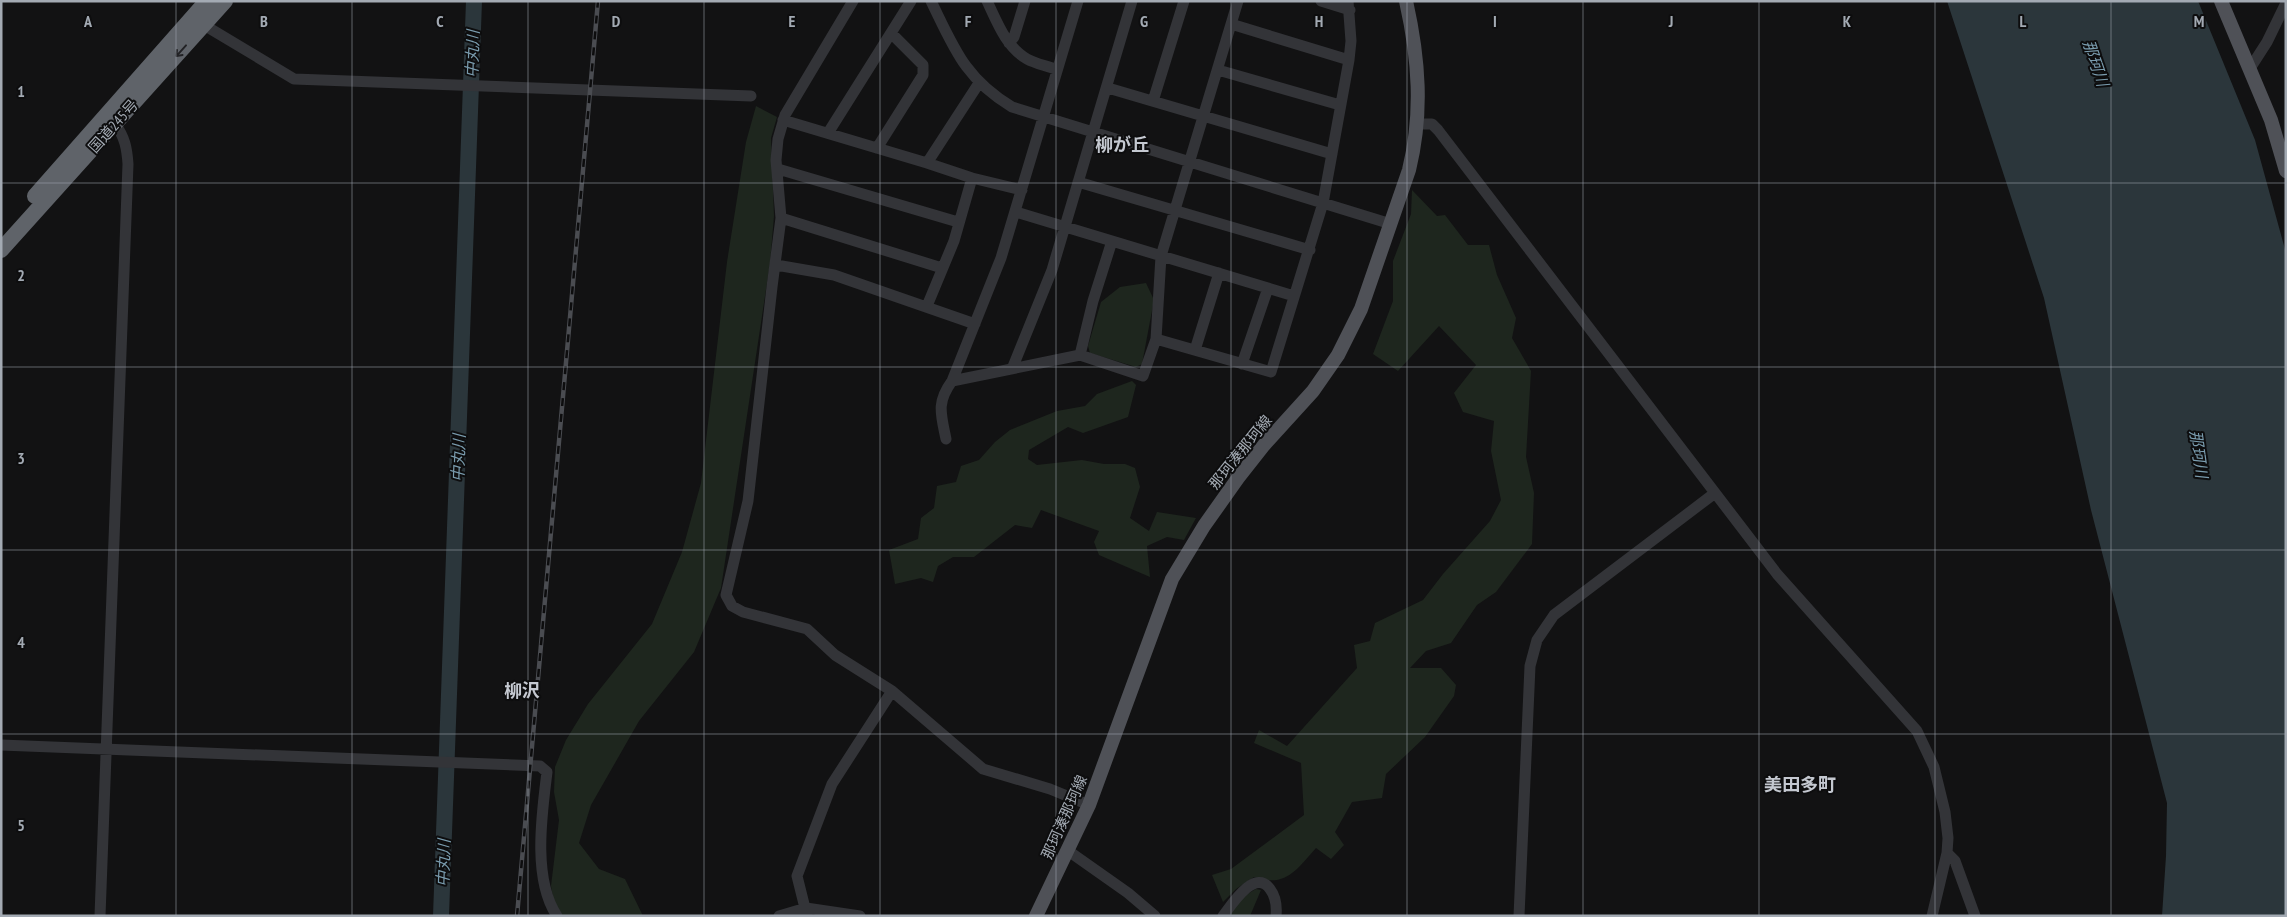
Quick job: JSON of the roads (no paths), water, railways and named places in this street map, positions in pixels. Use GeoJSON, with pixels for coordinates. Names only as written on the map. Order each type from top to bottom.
{"type":"FeatureCollection","features":[{"type":"Feature","properties":{"kind":"highway","name":"国道245号"},"geometry":{"type":"LineString","coordinates":[[1,233],[207,1]]}},
{"type":"Feature","properties":{"kind":"highway","name":"国道245号"},"geometry":{"type":"LineString","coordinates":[[1,250],[225,1]]}},
{"type":"Feature","properties":{"kind":"main road","name":"那珂湊那珂線"},"geometry":{"type":"LineString","coordinates":[[1036,916],[1089,805],[1172,579],[1204,526],[1238,478],[1326,374],[1351,332],[1361,309],[1409,170],[1418,124],[1418,70],[1406,1]]}},
{"type":"Feature","properties":{"kind":"main road"},"geometry":{"type":"LineString","coordinates":[[2221,1],[2271,120],[2286,171]]}},
{"type":"Feature","properties":{"kind":"street"},"geometry":{"type":"LineString","coordinates":[[853,1],[784,120],[778,139],[776,160],[782,218],[748,501],[726,595],[732,606],[743,612],[807,629],[835,654],[892,691],[983,769],[1050,789],[1089,805]]}},
{"type":"Feature","properties":{"kind":"street"},"geometry":{"type":"LineString","coordinates":[[828,133],[911,1]]}},
{"type":"Feature","properties":{"kind":"street"},"geometry":{"type":"LineString","coordinates":[[931,1],[961,62],[979,83],[996,98],[1012,107],[1093,134],[1190,161],[1390,224]]}},
{"type":"Feature","properties":{"kind":"street"},"geometry":{"type":"LineString","coordinates":[[987,1],[1009,43],[1027,58],[1057,70]]}},
{"type":"Feature","properties":{"kind":"street"},"geometry":{"type":"LineString","coordinates":[[1009,43],[1014,37],[1025,1]]}},
{"type":"Feature","properties":{"kind":"street"},"geometry":{"type":"LineString","coordinates":[[946,439],[940,405],[943,394],[952,381],[975,324],[1016,212],[1078,1]]}},
{"type":"Feature","properties":{"kind":"street"},"geometry":{"type":"LineString","coordinates":[[1012,369],[1052,270],[1108,88],[1132,1]]}},
{"type":"Feature","properties":{"kind":"street"},"geometry":{"type":"LineString","coordinates":[[1153,101],[1184,1]]}},
{"type":"Feature","properties":{"kind":"street"},"geometry":{"type":"LineString","coordinates":[[952,381],[1080,355],[1143,376],[1156,339],[1161,256],[1238,1]]}},
{"type":"Feature","properties":{"kind":"street"},"geometry":{"type":"LineString","coordinates":[[1156,339],[1271,372],[1323,203],[1349,60],[1351,41],[1349,6],[1322,1]]}},
{"type":"Feature","properties":{"kind":"street"},"geometry":{"type":"LineString","coordinates":[[2249,70],[2268,42],[2286,4]]}},
{"type":"Feature","properties":{"kind":"street"},"geometry":{"type":"LineString","coordinates":[[1232,24],[1349,60]]}},
{"type":"Feature","properties":{"kind":"street"},"geometry":{"type":"LineString","coordinates":[[204,25],[294,79],[752,96]]}},
{"type":"Feature","properties":{"kind":"street"},"geometry":{"type":"LineString","coordinates":[[876,148],[923,75],[923,65],[900,39],[891,32]]}},
{"type":"Feature","properties":{"kind":"street"},"geometry":{"type":"LineString","coordinates":[[1218,70],[1340,105]]}},
{"type":"Feature","properties":{"kind":"street"},"geometry":{"type":"LineString","coordinates":[[927,162],[979,83]]}},
{"type":"Feature","properties":{"kind":"street"},"geometry":{"type":"LineString","coordinates":[[1108,88],[1332,154]]}},
{"type":"Feature","properties":{"kind":"street"},"geometry":{"type":"LineString","coordinates":[[784,120],[927,162],[972,178],[1022,190]]}},
{"type":"Feature","properties":{"kind":"street"},"geometry":{"type":"LineString","coordinates":[[100,916],[128,164],[127,148],[122,134],[115,124]]}},
{"type":"Feature","properties":{"kind":"street"},"geometry":{"type":"LineString","coordinates":[[1418,124],[1432,124],[1438,130],[1777,574],[1916,731],[1934,767],[1948,838],[1948,854],[1932,916]]}},
{"type":"Feature","properties":{"kind":"street"},"geometry":{"type":"LineString","coordinates":[[778,169],[958,222]]}},
{"type":"Feature","properties":{"kind":"street"},"geometry":{"type":"LineString","coordinates":[[927,306],[954,241],[972,178]]}},
{"type":"Feature","properties":{"kind":"street"},"geometry":{"type":"LineString","coordinates":[[1078,182],[1310,250]]}},
{"type":"Feature","properties":{"kind":"street"},"geometry":{"type":"LineString","coordinates":[[1016,212],[1294,296]]}},
{"type":"Feature","properties":{"kind":"street"},"geometry":{"type":"LineString","coordinates":[[782,218],[942,268]]}},
{"type":"Feature","properties":{"kind":"street"},"geometry":{"type":"LineString","coordinates":[[1080,355],[1093,301],[1112,241]]}},
{"type":"Feature","properties":{"kind":"street"},"geometry":{"type":"LineString","coordinates":[[776,265],[834,275],[975,324]]}},
{"type":"Feature","properties":{"kind":"street"},"geometry":{"type":"LineString","coordinates":[[1195,350],[1219,273]]}},
{"type":"Feature","properties":{"kind":"street"},"geometry":{"type":"LineString","coordinates":[[1242,364],[1268,288]]}},
{"type":"Feature","properties":{"kind":"street"},"geometry":{"type":"LineString","coordinates":[[1519,916],[1530,666],[1536,640],[1554,615],[1715,493]]}},
{"type":"Feature","properties":{"kind":"street"},"geometry":{"type":"LineString","coordinates":[[807,912],[797,876],[832,784],[892,691]]}},
{"type":"Feature","properties":{"kind":"street"},"geometry":{"type":"LineString","coordinates":[[1,745],[540,766],[547,772],[540,823],[543,876],[547,896],[557,916]]}},
{"type":"Feature","properties":{"kind":"street"},"geometry":{"type":"LineString","coordinates":[[1067,850],[1128,893],[1155,916]]}},
{"type":"Feature","properties":{"kind":"street"},"geometry":{"type":"LineString","coordinates":[[1948,854],[1955,861],[1975,916]]}},
{"type":"Feature","properties":{"kind":"street"},"geometry":{"type":"LineString","coordinates":[[1223,916],[1244,891],[1259,881],[1265,884],[1275,898],[1276,916]]}},
{"type":"Feature","properties":{"kind":"street"},"geometry":{"type":"LineString","coordinates":[[779,916],[807,912],[860,916]]}},
{"type":"Feature","properties":{"kind":"water","name":"那珂川"},"geometry":{"type":"Polygon","coordinates":[[[1947,1],[2198,1],[2255,140],[2286,253],[2286,916],[2162,916],[2167,803],[2091,510],[2044,298],[1947,1]]]}},
{"type":"Feature","properties":{"kind":"waterway","name":"中丸川"},"geometry":{"type":"LineString","coordinates":[[441,916],[474,1]]}},
{"type":"Feature","properties":{"kind":"railway"},"geometry":{"type":"LineString","coordinates":[[517,916],[598,1]]}},
{"type":"Feature","properties":{"kind":"district","name":"柳が丘"},"geometry":{"type":"Point","coordinates":[1122,144]}},
{"type":"Feature","properties":{"kind":"district","name":"柳沢"},"geometry":{"type":"Point","coordinates":[522,690]}},
{"type":"Feature","properties":{"kind":"district","name":"美田多町"},"geometry":{"type":"Point","coordinates":[1800,784]}}]}
